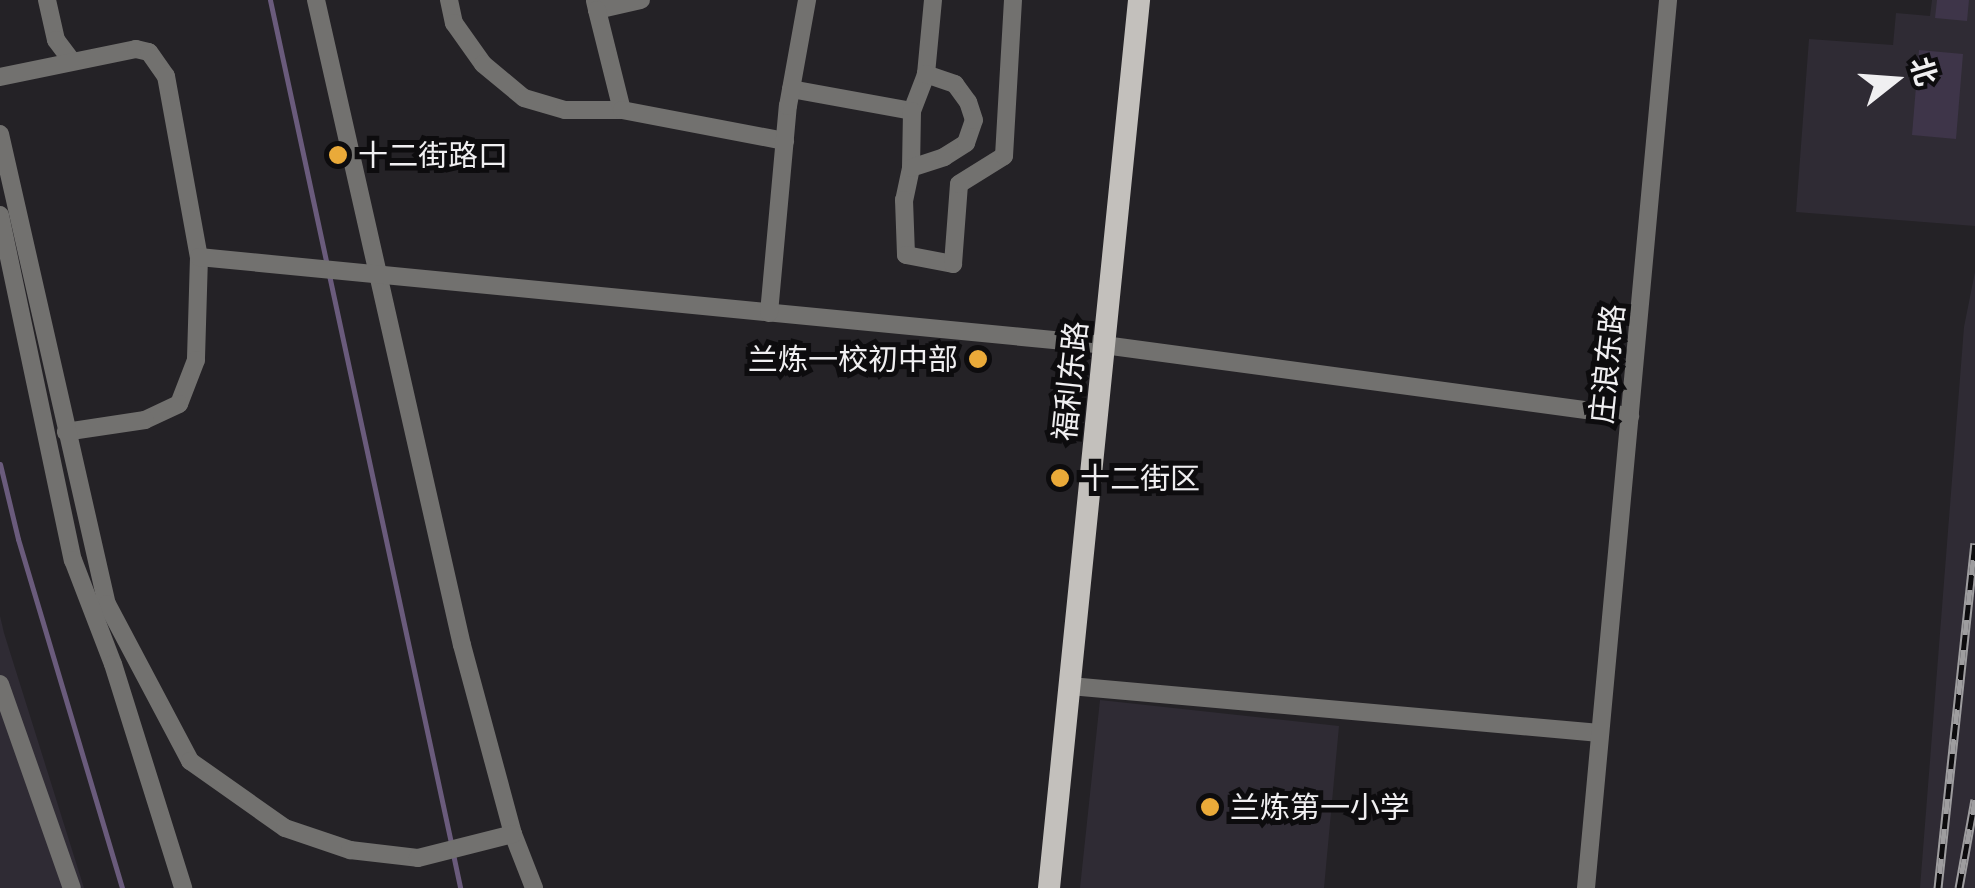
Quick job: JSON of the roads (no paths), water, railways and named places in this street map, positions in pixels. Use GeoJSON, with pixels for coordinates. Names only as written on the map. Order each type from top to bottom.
{"type":"FeatureCollection","features":[{"type":"Feature","properties":{"kind":"main road","name":"福利东路"},"geometry":{"type":"LineString","coordinates":[[1049,888],[1139,0]]}},
{"type":"Feature","properties":{"kind":"street"},"geometry":{"type":"LineString","coordinates":[[47,0],[56,40],[72,60]]}},
{"type":"Feature","properties":{"kind":"street"},"geometry":{"type":"LineString","coordinates":[[316,0],[366,272],[513,834],[534,888]]}},
{"type":"Feature","properties":{"kind":"street"},"geometry":{"type":"LineString","coordinates":[[449,0],[454,23],[483,64],[524,98],[565,110],[622,110],[785,141]]}},
{"type":"Feature","properties":{"kind":"street"},"geometry":{"type":"LineString","coordinates":[[622,110],[596,5],[641,0]]}},
{"type":"Feature","properties":{"kind":"street"},"geometry":{"type":"LineString","coordinates":[[769,313],[791,90],[807,0]]}},
{"type":"Feature","properties":{"kind":"street"},"geometry":{"type":"LineString","coordinates":[[933,0],[926,74],[912,111],[910,168],[904,200],[906,255],[953,264],[960,184],[1004,156],[1012,0]]}},
{"type":"Feature","properties":{"kind":"street","name":"庄浪东路"},"geometry":{"type":"LineString","coordinates":[[1586,888],[1668,0]]}},
{"type":"Feature","properties":{"kind":"street"},"geometry":{"type":"LineString","coordinates":[[0,77],[136,49],[150,52],[166,76],[198,258],[196,360],[180,404],[145,420],[66,432]]}},
{"type":"Feature","properties":{"kind":"street"},"geometry":{"type":"LineString","coordinates":[[910,168],[944,158],[966,143],[974,120],[955,84],[926,74]]}},
{"type":"Feature","properties":{"kind":"street"},"geometry":{"type":"LineString","coordinates":[[791,90],[912,111]]}},
{"type":"Feature","properties":{"kind":"street"},"geometry":{"type":"LineString","coordinates":[[974,120],[1007,124]]}},
{"type":"Feature","properties":{"kind":"street"},"geometry":{"type":"LineString","coordinates":[[0,134],[107,604],[190,761],[285,828],[350,850],[418,858],[513,834]]}},
{"type":"Feature","properties":{"kind":"street"},"geometry":{"type":"LineString","coordinates":[[0,215],[74,560],[113,664],[183,888]]}},
{"type":"Feature","properties":{"kind":"street"},"geometry":{"type":"LineString","coordinates":[[198,258],[295,264],[1104,345],[1630,416]]}},
{"type":"Feature","properties":{"kind":"street"},"geometry":{"type":"LineString","coordinates":[[0,684],[72,888]]}},
{"type":"Feature","properties":{"kind":"street"},"geometry":{"type":"LineString","coordinates":[[1070,686],[1600,733]]}},
{"type":"Feature","properties":{"kind":"waterway"},"geometry":{"type":"LineString","coordinates":[[270,0],[451,843]]}},
{"type":"Feature","properties":{"kind":"waterway"},"geometry":{"type":"LineString","coordinates":[[0,464],[18,539],[122,888]]}},
{"type":"Feature","properties":{"kind":"waterway"},"geometry":{"type":"LineString","coordinates":[[453,854],[460,888]]}},
{"type":"Feature","properties":{"kind":"railway"},"geometry":{"type":"LineString","coordinates":[[1938,888],[1975,543]]}},
{"type":"Feature","properties":{"kind":"railway"},"geometry":{"type":"LineString","coordinates":[[1959,888],[1975,799]]}},
{"type":"Feature","properties":{"kind":"place","name":"十二街路口"},"geometry":{"type":"Point","coordinates":[338,155]}},
{"type":"Feature","properties":{"kind":"place","name":"兰炼一校初中部"},"geometry":{"type":"Point","coordinates":[978,359]}},
{"type":"Feature","properties":{"kind":"place","name":"十二街区"},"geometry":{"type":"Point","coordinates":[1060,478]}},
{"type":"Feature","properties":{"kind":"place","name":"兰炼第一小学"},"geometry":{"type":"Point","coordinates":[1210,807]}}]}
